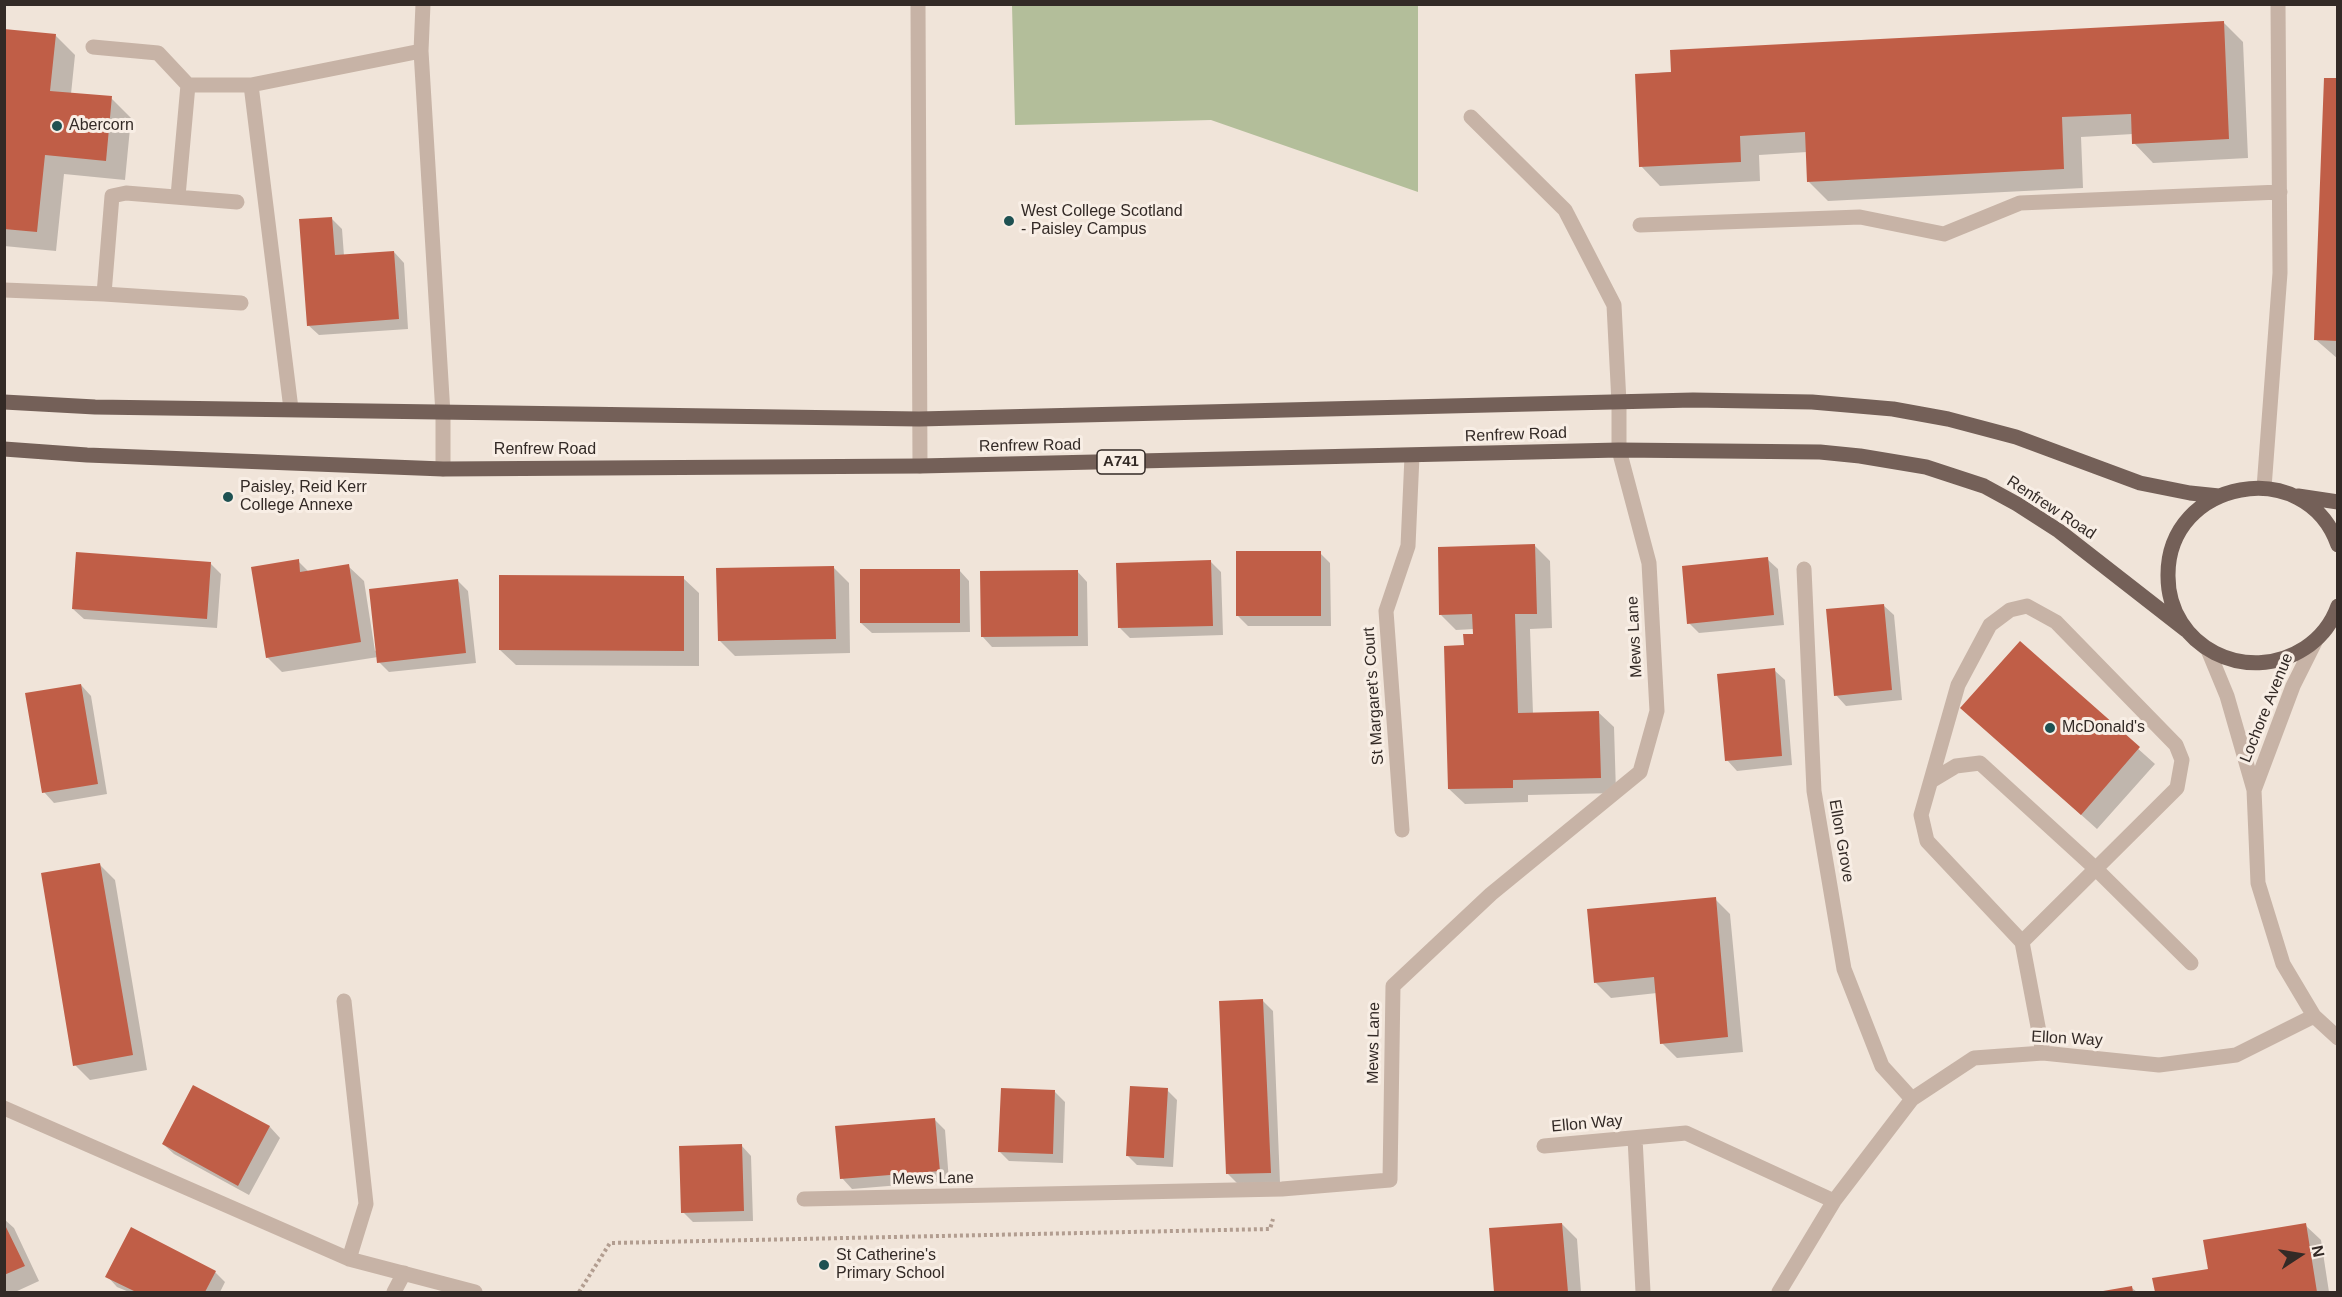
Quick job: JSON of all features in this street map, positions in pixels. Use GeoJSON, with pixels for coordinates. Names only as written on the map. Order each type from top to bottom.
{"type":"FeatureCollection","features":[{"type":"Feature","properties":{"kind":"main road","name":"Renfrew Road"},"geometry":{"type":"LineString","coordinates":[[4,402],[95,407],[291,409],[443,414],[918,420],[1693,400],[1812,402],[1893,409],[1948,419],[2016,437],[2140,483],[2190,494],[2219,496]]}},
{"type":"Feature","properties":{"kind":"main road","name":"Renfrew Road"},"geometry":{"type":"LineString","coordinates":[[4,449],[87,455],[443,469],[920,466],[1619,450],[1820,452],[1893,461],[1946,473],[1984,486],[2059,531],[2186,630],[2208,650],[2235,662],[2264,664],[2292,656],[2316,640],[2336,613]]}},
{"type":"Feature","properties":{"kind":"main road"},"geometry":{"type":"LineString","coordinates":[[2186,630],[2172,604],[2168,575],[2172,547],[2186,521],[2207,501],[2235,490],[2264,488],[2337,502]]}},
{"type":"Feature","properties":{"kind":"main road"},"geometry":{"type":"LineString","coordinates":[[2292,495],[2316,511],[2334,534],[2337,545]]}},
{"type":"Feature","properties":{"kind":"street"},"geometry":{"type":"LineString","coordinates":[[423,4],[421,51],[443,414],[443,469]]}},
{"type":"Feature","properties":{"kind":"street"},"geometry":{"type":"LineString","coordinates":[[918,4],[918,420],[920,466]]}},
{"type":"Feature","properties":{"kind":"street"},"geometry":{"type":"LineString","coordinates":[[2264,488],[2280,273],[2278,4]]}},
{"type":"Feature","properties":{"kind":"street"},"geometry":{"type":"LineString","coordinates":[[93,47],[158,53],[188,85],[251,85],[421,51]]}},
{"type":"Feature","properties":{"kind":"street"},"geometry":{"type":"LineString","coordinates":[[177,196],[188,85]]}},
{"type":"Feature","properties":{"kind":"street"},"geometry":{"type":"LineString","coordinates":[[251,85],[291,409]]}},
{"type":"Feature","properties":{"kind":"street","name":"Mews Lane"},"geometry":{"type":"LineString","coordinates":[[804,1199],[1282,1190],[1390,1180],[1393,986],[1491,894],[1640,772],[1657,711],[1649,563],[1619,450],[1614,305],[1565,210],[1470,117]]}},
{"type":"Feature","properties":{"kind":"street"},"geometry":{"type":"LineString","coordinates":[[104,294],[112,196],[126,192],[237,202]]}},
{"type":"Feature","properties":{"kind":"street"},"geometry":{"type":"LineString","coordinates":[[1640,225],[1860,216],[1944,234],[2020,203],[2280,192]]}},
{"type":"Feature","properties":{"kind":"street"},"geometry":{"type":"LineString","coordinates":[[4,290],[241,303]]}},
{"type":"Feature","properties":{"kind":"street","name":"St Margaret's Court"},"geometry":{"type":"LineString","coordinates":[[1402,830],[1386,611],[1408,546],[1412,456]]}},
{"type":"Feature","properties":{"kind":"street","name":"Ellon Grove"},"geometry":{"type":"LineString","coordinates":[[1804,569],[1814,791],[1844,969],[1882,1066],[1912,1099]]}},
{"type":"Feature","properties":{"kind":"street"},"geometry":{"type":"LineString","coordinates":[[2022,942],[2177,788],[2182,760],[2176,746],[2056,622],[2027,606],[2010,610],[1990,625],[1958,685],[1921,815],[1927,842],[2022,942],[2043,1053]]}},
{"type":"Feature","properties":{"kind":"street","name":"Lochore Avenue"},"geometry":{"type":"LineString","coordinates":[[2254,790],[2293,686],[2316,640]]}},
{"type":"Feature","properties":{"kind":"street","name":"Lochore Avenue"},"geometry":{"type":"LineString","coordinates":[[2208,650],[2227,696],[2254,790],[2258,883],[2283,964],[2314,1016],[2337,1038]]}},
{"type":"Feature","properties":{"kind":"street"},"geometry":{"type":"LineString","coordinates":[[1931,781],[1956,766],[1980,763],[2096,869],[2192,963]]}},
{"type":"Feature","properties":{"kind":"street"},"geometry":{"type":"LineString","coordinates":[[344,1001],[366,1204],[349,1258]]}},
{"type":"Feature","properties":{"kind":"street","name":"Ellon Way"},"geometry":{"type":"LineString","coordinates":[[1779,1293],[1834,1201],[1912,1099],[1974,1058],[2043,1053],[2159,1065],[2236,1055],[2314,1016]]}},
{"type":"Feature","properties":{"kind":"street"},"geometry":{"type":"LineString","coordinates":[[4,1108],[349,1258],[475,1293]]}},
{"type":"Feature","properties":{"kind":"street","name":"Ellon Way"},"geometry":{"type":"LineString","coordinates":[[1544,1146],[1686,1133],[1834,1201]]}},
{"type":"Feature","properties":{"kind":"street"},"geometry":{"type":"LineString","coordinates":[[1635,1138],[1643,1293]]}},
{"type":"Feature","properties":{"kind":"street"},"geometry":{"type":"LineString","coordinates":[[394,1293],[404,1273]]}},
{"type":"Feature","properties":{"kind":"path"},"geometry":{"type":"LineString","coordinates":[[579,1293],[610,1243],[1270,1229],[1282,1190]]}},
{"type":"Feature","properties":{"kind":"green space"},"geometry":{"type":"Polygon","coordinates":[[[1012,5],[1418,5],[1418,192],[1211,120],[1015,125],[1012,5]]]}},
{"type":"Feature","properties":{"kind":"building"},"geometry":{"type":"Polygon","coordinates":[[[2224,21],[2229,139],[2132,144],[2131,114],[2062,117],[2064,169],[1807,182],[1805,132],[1740,136],[1741,162],[1639,167],[1635,74],[1671,72],[1670,50],[2224,21]]]}},
{"type":"Feature","properties":{"kind":"building","name":"Abercorn"},"geometry":{"type":"Polygon","coordinates":[[[4,29],[56,34],[50,91],[112,96],[106,161],[45,155],[37,232],[4,229],[4,29]]]}},
{"type":"Feature","properties":{"kind":"building"},"geometry":{"type":"Polygon","coordinates":[[[2324,78],[2338,78],[2338,341],[2314,340],[2324,78]]]}},
{"type":"Feature","properties":{"kind":"building"},"geometry":{"type":"Polygon","coordinates":[[[332,217],[335,255],[394,251],[399,319],[307,326],[299,219],[332,217]]]}},
{"type":"Feature","properties":{"kind":"building"},"geometry":{"type":"Polygon","coordinates":[[[1535,544],[1537,614],[1515,614],[1518,713],[1599,711],[1601,778],[1513,780],[1513,788],[1448,789],[1444,646],[1464,645],[1463,634],[1473,634],[1472,614],[1439,615],[1438,547],[1535,544]]]}},
{"type":"Feature","properties":{"kind":"building"},"geometry":{"type":"Polygon","coordinates":[[[1236,551],[1321,551],[1321,616],[1236,616],[1236,551]]]}},
{"type":"Feature","properties":{"kind":"building"},"geometry":{"type":"Polygon","coordinates":[[[76,552],[211,562],[207,619],[72,609],[76,552]]]}},
{"type":"Feature","properties":{"kind":"building"},"geometry":{"type":"Polygon","coordinates":[[[1768,557],[1774,615],[1687,624],[1682,566],[1768,557]]]}},
{"type":"Feature","properties":{"kind":"building"},"geometry":{"type":"Polygon","coordinates":[[[299,559],[300,572],[349,564],[361,642],[266,658],[251,567],[299,559]]]}},
{"type":"Feature","properties":{"kind":"building"},"geometry":{"type":"Polygon","coordinates":[[[1211,560],[1213,626],[1118,628],[1116,563],[1211,560]]]}},
{"type":"Feature","properties":{"kind":"building"},"geometry":{"type":"Polygon","coordinates":[[[834,566],[836,639],[718,641],[716,568],[834,566]]]}},
{"type":"Feature","properties":{"kind":"building"},"geometry":{"type":"Polygon","coordinates":[[[860,569],[960,569],[960,623],[860,623],[860,569]]]}},
{"type":"Feature","properties":{"kind":"building"},"geometry":{"type":"Polygon","coordinates":[[[1078,570],[1078,636],[981,637],[980,571],[1078,570]]]}},
{"type":"Feature","properties":{"kind":"building"},"geometry":{"type":"Polygon","coordinates":[[[499,575],[684,576],[684,651],[499,650],[499,575]]]}},
{"type":"Feature","properties":{"kind":"building"},"geometry":{"type":"Polygon","coordinates":[[[458,579],[466,653],[377,663],[369,589],[458,579]]]}},
{"type":"Feature","properties":{"kind":"building"},"geometry":{"type":"Polygon","coordinates":[[[1884,604],[1892,690],[1834,696],[1826,609],[1884,604]]]}},
{"type":"Feature","properties":{"kind":"building","name":"McDonald's"},"geometry":{"type":"Polygon","coordinates":[[[2020,641],[2140,747],[2081,815],[1960,708],[2020,641]]]}},
{"type":"Feature","properties":{"kind":"building"},"geometry":{"type":"Polygon","coordinates":[[[1775,668],[1782,756],[1725,761],[1717,674],[1775,668]]]}},
{"type":"Feature","properties":{"kind":"building"},"geometry":{"type":"Polygon","coordinates":[[[81,684],[98,784],[42,793],[25,693],[81,684]]]}},
{"type":"Feature","properties":{"kind":"building"},"geometry":{"type":"Polygon","coordinates":[[[100,863],[133,1055],[73,1066],[41,873],[100,863]]]}},
{"type":"Feature","properties":{"kind":"building"},"geometry":{"type":"Polygon","coordinates":[[[1716,897],[1728,1037],[1660,1044],[1654,977],[1594,983],[1587,909],[1716,897]]]}},
{"type":"Feature","properties":{"kind":"building"},"geometry":{"type":"Polygon","coordinates":[[[1263,999],[1271,1173],[1226,1174],[1219,1001],[1263,999]]]}},
{"type":"Feature","properties":{"kind":"building"},"geometry":{"type":"Polygon","coordinates":[[[193,1085],[270,1126],[238,1186],[162,1144],[193,1085]]]}},
{"type":"Feature","properties":{"kind":"building"},"geometry":{"type":"Polygon","coordinates":[[[1130,1086],[1168,1088],[1164,1158],[1126,1156],[1130,1086]]]}},
{"type":"Feature","properties":{"kind":"building"},"geometry":{"type":"Polygon","coordinates":[[[1001,1088],[1055,1090],[1053,1154],[998,1152],[1001,1088]]]}},
{"type":"Feature","properties":{"kind":"building"},"geometry":{"type":"Polygon","coordinates":[[[935,1118],[940,1171],[840,1179],[835,1126],[935,1118]]]}},
{"type":"Feature","properties":{"kind":"building"},"geometry":{"type":"Polygon","coordinates":[[[742,1144],[744,1211],[681,1213],[679,1146],[742,1144]]]}},
{"type":"Feature","properties":{"kind":"building"},"geometry":{"type":"Polygon","coordinates":[[[4,1223],[25,1266],[4,1275],[4,1223]]]}},
{"type":"Feature","properties":{"kind":"building"},"geometry":{"type":"Polygon","coordinates":[[[1562,1223],[1568,1292],[1494,1292],[1489,1228],[1562,1223]]]}},
{"type":"Feature","properties":{"kind":"building"},"geometry":{"type":"Polygon","coordinates":[[[2306,1223],[2317,1292],[2155,1292],[2152,1278],[2208,1269],[2203,1240],[2306,1223]]]}},
{"type":"Feature","properties":{"kind":"building"},"geometry":{"type":"Polygon","coordinates":[[[131,1227],[216,1271],[205,1292],[136,1292],[105,1277],[131,1227]]]}},
{"type":"Feature","properties":{"kind":"building"},"geometry":{"type":"Polygon","coordinates":[[[2132,1286],[2133,1292],[2103,1292],[2103,1291],[2132,1286]]]}},
{"type":"Feature","properties":{"kind":"place","name":"Abercorn"},"geometry":{"type":"Point","coordinates":[57,126]}},
{"type":"Feature","properties":{"kind":"place","name":"West College Scotland - Paisley Campus"},"geometry":{"type":"Point","coordinates":[1009,221]}},
{"type":"Feature","properties":{"kind":"place","name":"Paisley, Reid Kerr College Annexe"},"geometry":{"type":"Point","coordinates":[228,497]}},
{"type":"Feature","properties":{"kind":"place","name":"McDonald's"},"geometry":{"type":"Point","coordinates":[2050,728]}},
{"type":"Feature","properties":{"kind":"place","name":"St Catherine's Primary School"},"geometry":{"type":"Point","coordinates":[824,1265]}}]}
